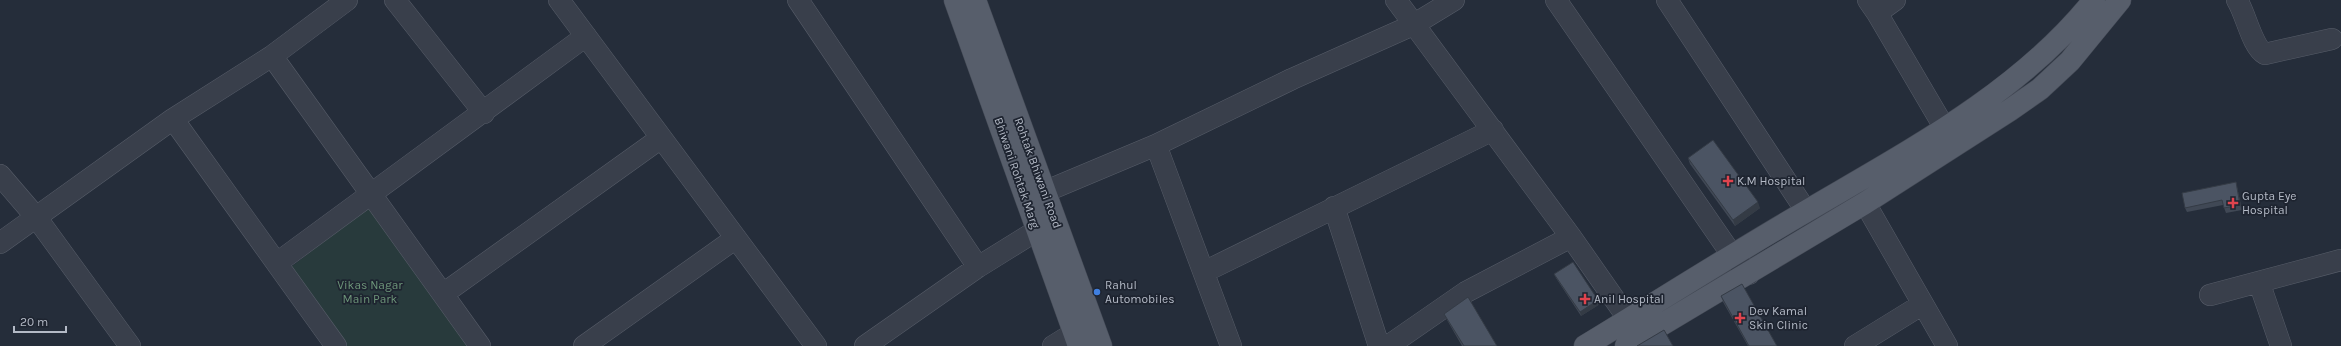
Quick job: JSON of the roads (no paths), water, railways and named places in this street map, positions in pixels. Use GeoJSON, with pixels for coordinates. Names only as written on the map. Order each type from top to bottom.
{"type":"FeatureCollection","features":[{"type":"Feature","properties":{"kind":"main road","name":"Bhiwani Rohtak Marg"},"geometry":{"type":"LineString","coordinates":[[955,0],[1045,224],[1082,333]]}},
{"type":"Feature","properties":{"kind":"main road","name":"Rohtak Bhiwani Road"},"geometry":{"type":"LineString","coordinates":[[975,0],[1044,192],[1045,224]]}},
{"type":"Feature","properties":{"kind":"main road"},"geometry":{"type":"LineString","coordinates":[[1585,346],[1732,255],[1906,153],[2007,85],[2052,48],[2094,0]]}},
{"type":"Feature","properties":{"kind":"main road"},"geometry":{"type":"LineString","coordinates":[[1626,346],[1749,274],[1865,203],[2010,110],[2040,89],[2070,61],[2120,0]]}},
{"type":"Feature","properties":{"kind":"main road"},"geometry":{"type":"LineString","coordinates":[[1082,333],[1101,346]]}},
{"type":"Feature","properties":{"kind":"street"},"geometry":{"type":"LineString","coordinates":[[0,242],[173,119],[272,56],[347,0]]}},
{"type":"Feature","properties":{"kind":"street"},"geometry":{"type":"LineString","coordinates":[[395,0],[484,113]]}},
{"type":"Feature","properties":{"kind":"street"},"geometry":{"type":"LineString","coordinates":[[559,0],[816,346]]}},
{"type":"Feature","properties":{"kind":"street"},"geometry":{"type":"LineString","coordinates":[[798,0],[978,267]]}},
{"type":"Feature","properties":{"kind":"street"},"geometry":{"type":"LineString","coordinates":[[1396,0],[1413,26],[1493,130],[1571,237],[1629,320]]}},
{"type":"Feature","properties":{"kind":"street"},"geometry":{"type":"LineString","coordinates":[[1044,192],[1156,145],[1292,79],[1413,26],[1454,0]]}},
{"type":"Feature","properties":{"kind":"street"},"geometry":{"type":"LineString","coordinates":[[1556,0],[1732,255],[1749,274]]}},
{"type":"Feature","properties":{"kind":"street"},"geometry":{"type":"LineString","coordinates":[[1667,0],[1806,211]]}},
{"type":"Feature","properties":{"kind":"street"},"geometry":{"type":"LineString","coordinates":[[1895,0],[1872,6],[1944,127]]}},
{"type":"Feature","properties":{"kind":"street"},"geometry":{"type":"LineString","coordinates":[[2237,0],[2257,46],[2265,54],[2332,39]]}},
{"type":"Feature","properties":{"kind":"street"},"geometry":{"type":"LineString","coordinates":[[278,263],[484,113],[586,36]]}},
{"type":"Feature","properties":{"kind":"street"},"geometry":{"type":"LineString","coordinates":[[272,56],[480,346]]}},
{"type":"Feature","properties":{"kind":"street"},"geometry":{"type":"LineString","coordinates":[[173,119],[278,263],[336,346]]}},
{"type":"Feature","properties":{"kind":"street"},"geometry":{"type":"LineString","coordinates":[[1204,272],[1493,130]]}},
{"type":"Feature","properties":{"kind":"street"},"geometry":{"type":"LineString","coordinates":[[443,294],[661,138]]}},
{"type":"Feature","properties":{"kind":"street"},"geometry":{"type":"LineString","coordinates":[[1156,145],[1231,346]]}},
{"type":"Feature","properties":{"kind":"street"},"geometry":{"type":"LineString","coordinates":[[0,174],[36,217],[130,346]]}},
{"type":"Feature","properties":{"kind":"street"},"geometry":{"type":"LineString","coordinates":[[1865,203],[1947,346]]}},
{"type":"Feature","properties":{"kind":"street"},"geometry":{"type":"LineString","coordinates":[[1334,207],[1379,346]]}},
{"type":"Feature","properties":{"kind":"street"},"geometry":{"type":"LineString","coordinates":[[872,344],[978,267],[1045,224]]}},
{"type":"Feature","properties":{"kind":"street"},"geometry":{"type":"LineString","coordinates":[[1388,346],[1466,292],[1571,237]]}},
{"type":"Feature","properties":{"kind":"street"},"geometry":{"type":"LineString","coordinates":[[584,346],[736,238]]}},
{"type":"Feature","properties":{"kind":"street"},"geometry":{"type":"LineString","coordinates":[[2210,294],[2341,260]]}},
{"type":"Feature","properties":{"kind":"street"},"geometry":{"type":"LineString","coordinates":[[2259,282],[2281,346]]}},
{"type":"Feature","properties":{"kind":"street"},"geometry":{"type":"LineString","coordinates":[[1855,346],[1923,304]]}},
{"type":"Feature","properties":{"kind":"street"},"geometry":{"type":"LineString","coordinates":[[1053,346],[1082,333]]}},
{"type":"Feature","properties":{"kind":"place","name":"K.M Hospital"},"geometry":{"type":"Point","coordinates":[1728,181]}},
{"type":"Feature","properties":{"kind":"place","name":"Gupta Eye Hospital"},"geometry":{"type":"Point","coordinates":[2233,203]}},
{"type":"Feature","properties":{"kind":"place","name":"Rahul Automobiles"},"geometry":{"type":"Point","coordinates":[1097,292]}},
{"type":"Feature","properties":{"kind":"place","name":"Anil Hospital"},"geometry":{"type":"Point","coordinates":[1585,299]}},
{"type":"Feature","properties":{"kind":"place","name":"Dev Kamal Skin Clinic"},"geometry":{"type":"Point","coordinates":[1740,318]}},
{"type":"Feature","properties":{"kind":"park label","name":"Vikas Nagar Main Park"},"geometry":{"type":"Point","coordinates":[370,292]}}]}
